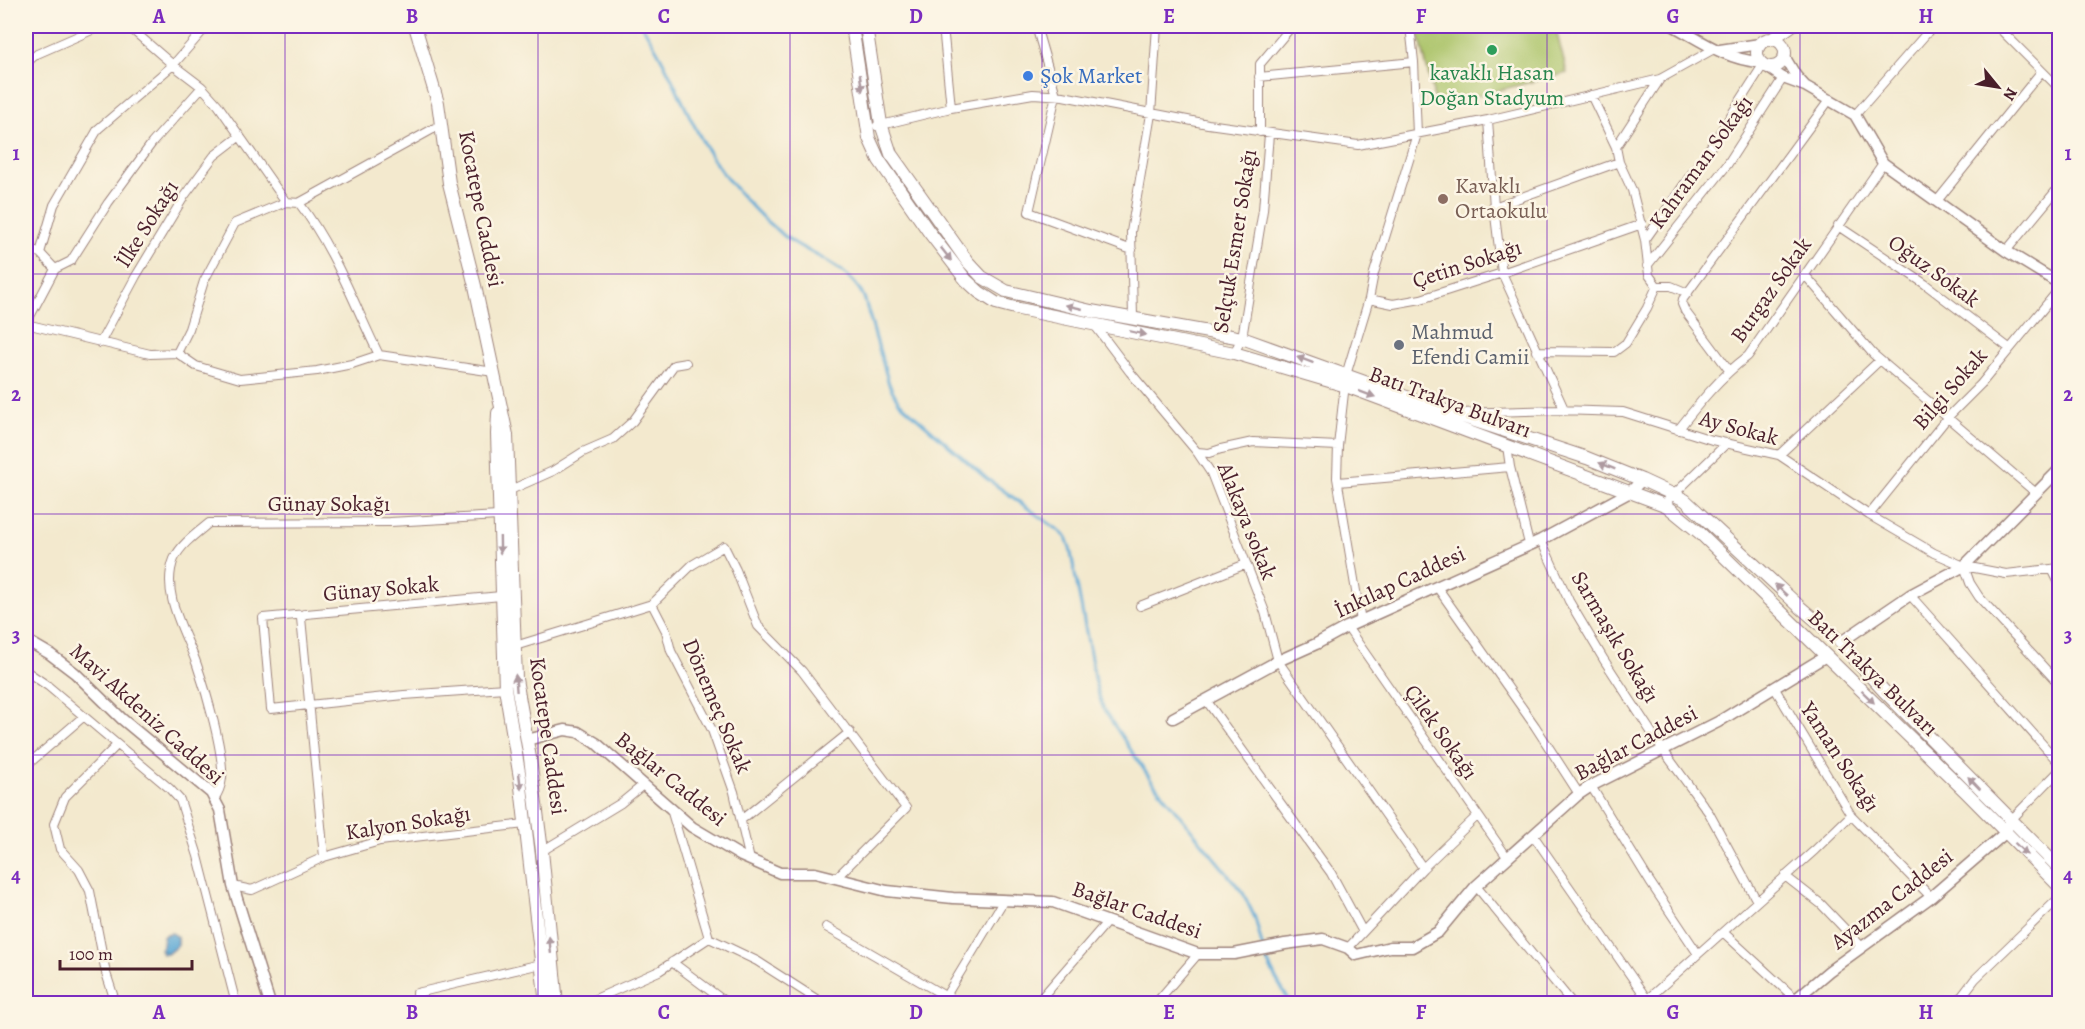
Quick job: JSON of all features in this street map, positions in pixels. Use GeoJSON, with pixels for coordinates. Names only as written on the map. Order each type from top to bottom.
{"type":"FeatureCollection","features":[{"type":"Feature","properties":{"kind":"main road","name":"Kocatepe Caddesi"},"geometry":{"type":"LineString","coordinates":[[415,26],[435,89],[449,183],[507,435],[517,692],[525,824],[546,1004]]}},
{"type":"Feature","properties":{"kind":"main road","name":"Batı Trakya Bulvarı"},"geometry":{"type":"LineString","coordinates":[[852,26],[869,138],[879,160],[929,232],[966,280],[979,292],[996,303],[1019,309],[1234,353],[1345,380],[1587,458],[1685,500],[1841,642],[1884,691],[2060,869]]}},
{"type":"Feature","properties":{"kind":"main road","name":"Batı Trakya Bulvarı"},"geometry":{"type":"LineString","coordinates":[[866,26],[881,124],[891,154],[967,261],[982,277],[1006,291],[1091,311],[1242,338],[1507,446],[1663,505],[1700,533],[2060,887]]}},
{"type":"Feature","properties":{"kind":"main road"},"geometry":{"type":"LineString","coordinates":[[1788,29],[1780,64],[1771,67],[1763,64],[1756,53],[1760,44],[1788,29]]}},
{"type":"Feature","properties":{"kind":"main road"},"geometry":{"type":"LineString","coordinates":[[1772,39],[1780,43],[1784,51]]}},
{"type":"Feature","properties":{"kind":"main road","name":"Kocatepe Caddesi"},"geometry":{"type":"LineString","coordinates":[[499,403],[496,434],[505,688],[521,742],[542,851],[557,1004]]}},
{"type":"Feature","properties":{"kind":"main road"},"geometry":{"type":"LineString","coordinates":[[1826,656],[1823,647],[1826,641],[1832,638],[1841,642]]}},
{"type":"Feature","properties":{"kind":"street"},"geometry":{"type":"LineString","coordinates":[[26,62],[37,54],[101,26]]}},
{"type":"Feature","properties":{"kind":"street"},"geometry":{"type":"LineString","coordinates":[[128,26],[202,87],[218,105],[286,202]]}},
{"type":"Feature","properties":{"kind":"street"},"geometry":{"type":"LineString","coordinates":[[40,253],[54,205],[98,129],[173,65],[207,26]]}},
{"type":"Feature","properties":{"kind":"street"},"geometry":{"type":"LineString","coordinates":[[943,26],[951,108]]}},
{"type":"Feature","properties":{"kind":"street"},"geometry":{"type":"LineString","coordinates":[[1036,26],[1056,95],[1029,212],[1132,250]]}},
{"type":"Feature","properties":{"kind":"street"},"geometry":{"type":"LineString","coordinates":[[1133,317],[1131,232],[1151,114],[1157,26]]}},
{"type":"Feature","properties":{"kind":"street"},"geometry":{"type":"LineString","coordinates":[[1292,26],[1260,64],[1259,77],[1414,62]]}},
{"type":"Feature","properties":{"kind":"street"},"geometry":{"type":"LineString","coordinates":[[1361,621],[1338,482],[1338,446],[1345,380],[1369,299],[1374,273],[1417,134],[1410,26]]}},
{"type":"Feature","properties":{"kind":"street"},"geometry":{"type":"LineString","coordinates":[[1674,26],[1717,50],[1743,61],[1763,64],[1783,78],[1806,86],[1855,115],[1883,163],[2006,251],[2060,286]]}},
{"type":"Feature","properties":{"kind":"street"},"geometry":{"type":"LineString","coordinates":[[1855,115],[1934,26]]}},
{"type":"Feature","properties":{"kind":"street"},"geometry":{"type":"LineString","coordinates":[[1997,26],[2060,90]]}},
{"type":"Feature","properties":{"kind":"street"},"geometry":{"type":"LineString","coordinates":[[868,129],[951,108],[1033,94],[1056,95],[1264,133],[1358,145],[1488,120],[1660,79],[1717,50],[1760,44]]}},
{"type":"Feature","properties":{"kind":"street"},"geometry":{"type":"LineString","coordinates":[[1784,51],[1796,76],[1806,86]]}},
{"type":"Feature","properties":{"kind":"street"},"geometry":{"type":"LineString","coordinates":[[1645,240],[1714,142],[1763,64]]}},
{"type":"Feature","properties":{"kind":"street"},"geometry":{"type":"LineString","coordinates":[[1937,201],[2041,72]]}},
{"type":"Feature","properties":{"kind":"street","name":"Selçuk Esmer Sokağı"},"geometry":{"type":"LineString","coordinates":[[1234,353],[1242,338],[1263,210],[1264,133],[1259,77]]}},
{"type":"Feature","properties":{"kind":"street","name":"Kahraman Sokağı"},"geometry":{"type":"LineString","coordinates":[[1647,266],[1727,165],[1783,78]]}},
{"type":"Feature","properties":{"kind":"street"},"geometry":{"type":"LineString","coordinates":[[1616,147],[1660,79]]}},
{"type":"Feature","properties":{"kind":"street"},"geometry":{"type":"LineString","coordinates":[[202,87],[152,142],[108,203],[71,261],[55,269],[26,324],[150,354],[177,353],[196,366],[240,378],[317,371],[352,364],[379,355],[494,372]]}},
{"type":"Feature","properties":{"kind":"street"},"geometry":{"type":"LineString","coordinates":[[1591,95],[1616,147],[1619,162],[1632,190],[1642,224],[1649,275],[1657,286]]}},
{"type":"Feature","properties":{"kind":"street"},"geometry":{"type":"LineString","coordinates":[[1729,370],[1682,304],[1683,299],[1830,99]]}},
{"type":"Feature","properties":{"kind":"street"},"geometry":{"type":"LineString","coordinates":[[1488,120],[1494,207],[1502,273],[1565,411]]}},
{"type":"Feature","properties":{"kind":"street"},"geometry":{"type":"LineString","coordinates":[[177,353],[189,329],[204,281],[235,223],[286,202],[299,203],[442,124]]}},
{"type":"Feature","properties":{"kind":"street","name":"İlke Sokağı"},"geometry":{"type":"LineString","coordinates":[[100,343],[136,276],[185,195],[214,156],[240,136]]}},
{"type":"Feature","properties":{"kind":"street"},"geometry":{"type":"LineString","coordinates":[[1494,207],[1619,162]]}},
{"type":"Feature","properties":{"kind":"street","name":"Burgaz Sokak"},"geometry":{"type":"LineString","coordinates":[[1678,430],[1707,392],[1729,370],[1748,356],[1883,163]]}},
{"type":"Feature","properties":{"kind":"street"},"geometry":{"type":"LineString","coordinates":[[2006,251],[2060,186]]}},
{"type":"Feature","properties":{"kind":"street"},"geometry":{"type":"LineString","coordinates":[[299,203],[310,217],[348,287],[379,355]]}},
{"type":"Feature","properties":{"kind":"street","name":"Çetin Sokağı"},"geometry":{"type":"LineString","coordinates":[[1369,299],[1394,304],[1422,299],[1642,224]]}},
{"type":"Feature","properties":{"kind":"street","name":"Oğuz Sokak"},"geometry":{"type":"LineString","coordinates":[[1838,226],[1925,284],[2009,348]]}},
{"type":"Feature","properties":{"kind":"street"},"geometry":{"type":"LineString","coordinates":[[26,247],[40,253],[55,269]]}},
{"type":"Feature","properties":{"kind":"street"},"geometry":{"type":"LineString","coordinates":[[1805,275],[1880,360],[2036,493]]}},
{"type":"Feature","properties":{"kind":"street"},"geometry":{"type":"LineString","coordinates":[[1657,286],[1671,286],[1688,293]]}},
{"type":"Feature","properties":{"kind":"street"},"geometry":{"type":"LineString","coordinates":[[1536,351],[1614,352],[1626,343],[1657,286]]}},
{"type":"Feature","properties":{"kind":"street","name":"Bilgi Sokak"},"geometry":{"type":"LineString","coordinates":[[1869,515],[1948,417],[1982,384],[2060,286]]}},
{"type":"Feature","properties":{"kind":"street","name":"Alakaya sokak"},"geometry":{"type":"LineString","coordinates":[[1093,323],[1212,473],[1264,612],[1278,661],[1424,868]]}},
{"type":"Feature","properties":{"kind":"street"},"geometry":{"type":"LineString","coordinates":[[1779,455],[1880,360]]}},
{"type":"Feature","properties":{"kind":"street"},"geometry":{"type":"LineString","coordinates":[[508,491],[553,471],[613,438],[633,421],[674,366],[686,363]]}},
{"type":"Feature","properties":{"kind":"street","name":"Ay Sokak"},"geometry":{"type":"LineString","coordinates":[[1454,414],[1623,412],[1678,430],[1779,455],[1869,515],[1934,553],[1964,566],[2007,574],[2056,568]]}},
{"type":"Feature","properties":{"kind":"street"},"geometry":{"type":"LineString","coordinates":[[1197,452],[1209,453],[1221,448],[1253,442],[1338,446]]}},
{"type":"Feature","properties":{"kind":"street"},"geometry":{"type":"LineString","coordinates":[[1663,505],[1727,443]]}},
{"type":"Feature","properties":{"kind":"street"},"geometry":{"type":"LineString","coordinates":[[1507,446],[1529,544]]}},
{"type":"Feature","properties":{"kind":"street"},"geometry":{"type":"LineString","coordinates":[[1338,482],[1510,467]]}},
{"type":"Feature","properties":{"kind":"street"},"geometry":{"type":"LineString","coordinates":[[1841,642],[1910,596],[1964,566],[2060,469]]}},
{"type":"Feature","properties":{"kind":"street","name":"İnkılap Caddesi"},"geometry":{"type":"LineString","coordinates":[[1173,718],[1278,661],[1347,627],[1541,540],[1630,492],[1642,480]]}},
{"type":"Feature","properties":{"kind":"street","name":"Günay Sokağı"},"geometry":{"type":"LineString","coordinates":[[214,799],[220,790],[223,776],[218,740],[197,667],[172,599],[169,581],[174,558],[190,538],[209,523],[390,522],[499,516]]}},
{"type":"Feature","properties":{"kind":"street","name":"Sarmaşık Sokağı"},"geometry":{"type":"LineString","coordinates":[[1541,540],[1569,601],[1604,660],[1708,813],[1757,901]]}},
{"type":"Feature","properties":{"kind":"street"},"geometry":{"type":"LineString","coordinates":[[515,646],[652,604],[692,565],[724,546],[758,626],[802,671],[906,808],[836,878]]}},
{"type":"Feature","properties":{"kind":"street"},"geometry":{"type":"LineString","coordinates":[[1140,606],[1246,564]]}},
{"type":"Feature","properties":{"kind":"street"},"geometry":{"type":"LineString","coordinates":[[1964,566],[1970,583],[1979,597],[2057,682]]}},
{"type":"Feature","properties":{"kind":"street"},"geometry":{"type":"LineString","coordinates":[[2056,568],[2060,585]]}},
{"type":"Feature","properties":{"kind":"street"},"geometry":{"type":"LineString","coordinates":[[1437,587],[1535,726],[1579,794]]}},
{"type":"Feature","properties":{"kind":"street","name":"Günay Sokak"},"geometry":{"type":"LineString","coordinates":[[310,705],[271,709],[263,618],[501,596]]}},
{"type":"Feature","properties":{"kind":"street"},"geometry":{"type":"LineString","coordinates":[[1910,596],[2060,764]]}},
{"type":"Feature","properties":{"kind":"street","name":"Dönemeç Sokak"},"geometry":{"type":"LineString","coordinates":[[652,604],[666,631],[671,651],[712,730],[734,792],[750,860]]}},
{"type":"Feature","properties":{"kind":"street"},"geometry":{"type":"LineString","coordinates":[[304,614],[301,618],[324,857]]}},
{"type":"Feature","properties":{"kind":"street","name":"Çilek Sokağı"},"geometry":{"type":"LineString","coordinates":[[1347,627],[1507,857]]}},
{"type":"Feature","properties":{"kind":"street","name":"Mavi Akdeniz Caddesi"},"geometry":{"type":"LineString","coordinates":[[26,640],[75,673],[122,719],[211,793],[220,810],[233,886],[270,1004]]}},
{"type":"Feature","properties":{"kind":"street","name":"Bağlar Caddesi"},"geometry":{"type":"LineString","coordinates":[[521,742],[565,730],[578,732],[596,743],[692,827],[750,860],[780,873],[815,873],[887,891],[953,898],[1053,902],[1198,954],[1245,953],[1323,939],[1348,948],[1356,955],[1390,947],[1412,946],[1438,932],[1476,886],[1579,794],[1718,722],[1826,656]]}},
{"type":"Feature","properties":{"kind":"street"},"geometry":{"type":"LineString","coordinates":[[2057,682],[2060,668]]}},
{"type":"Feature","properties":{"kind":"street"},"geometry":{"type":"LineString","coordinates":[[26,671],[48,686],[169,788],[180,800],[198,856],[236,1004]]}},
{"type":"Feature","properties":{"kind":"street","name":"Yaman Sokağı"},"geometry":{"type":"LineString","coordinates":[[1774,687],[1851,815],[1931,897]]}},
{"type":"Feature","properties":{"kind":"street"},"geometry":{"type":"LineString","coordinates":[[310,705],[505,688]]}},
{"type":"Feature","properties":{"kind":"street"},"geometry":{"type":"LineString","coordinates":[[1206,700],[1331,873],[1363,932]]}},
{"type":"Feature","properties":{"kind":"street"},"geometry":{"type":"LineString","coordinates":[[26,766],[83,717]]}},
{"type":"Feature","properties":{"kind":"street"},"geometry":{"type":"LineString","coordinates":[[741,820],[850,732]]}},
{"type":"Feature","properties":{"kind":"street"},"geometry":{"type":"LineString","coordinates":[[116,1004],[106,974],[90,891],[79,870],[60,849],[54,824],[65,796],[117,745]]}},
{"type":"Feature","properties":{"kind":"street"},"geometry":{"type":"LineString","coordinates":[[2011,820],[2060,770]]}},
{"type":"Feature","properties":{"kind":"street"},"geometry":{"type":"LineString","coordinates":[[542,851],[621,802],[643,785]]}},
{"type":"Feature","properties":{"kind":"street"},"geometry":{"type":"LineString","coordinates":[[1591,786],[1650,882],[1698,954]]}},
{"type":"Feature","properties":{"kind":"street"},"geometry":{"type":"LineString","coordinates":[[671,809],[709,938],[757,961],[824,1004]]}},
{"type":"Feature","properties":{"kind":"street"},"geometry":{"type":"LineString","coordinates":[[1533,835],[1646,1002],[1851,815]]}},
{"type":"Feature","properties":{"kind":"street"},"geometry":{"type":"LineString","coordinates":[[1348,948],[1477,816]]}},
{"type":"Feature","properties":{"kind":"street","name":"Ayazma Caddesi"},"geometry":{"type":"LineString","coordinates":[[1795,1002],[1862,947],[1931,897],[2005,833],[2011,820]]}},
{"type":"Feature","properties":{"kind":"street","name":"Kalyon Sokağı"},"geometry":{"type":"LineString","coordinates":[[233,886],[252,890],[324,857],[380,841],[525,824]]}},
{"type":"Feature","properties":{"kind":"street"},"geometry":{"type":"LineString","coordinates":[[1785,876],[1821,904],[1862,947]]}},
{"type":"Feature","properties":{"kind":"street"},"geometry":{"type":"LineString","coordinates":[[1476,886],[1573,1004]]}},
{"type":"Feature","properties":{"kind":"street"},"geometry":{"type":"LineString","coordinates":[[1956,1004],[1975,979],[2060,897]]}},
{"type":"Feature","properties":{"kind":"street"},"geometry":{"type":"LineString","coordinates":[[826,927],[943,1000],[1004,900]]}},
{"type":"Feature","properties":{"kind":"street"},"geometry":{"type":"LineString","coordinates":[[1035,1004],[1107,921]]}},
{"type":"Feature","properties":{"kind":"street"},"geometry":{"type":"LineString","coordinates":[[1723,932],[1795,1002]]}},
{"type":"Feature","properties":{"kind":"street"},"geometry":{"type":"LineString","coordinates":[[584,1004],[659,971],[709,938]]}},
{"type":"Feature","properties":{"kind":"street"},"geometry":{"type":"LineString","coordinates":[[1155,1004],[1198,954]]}},
{"type":"Feature","properties":{"kind":"street"},"geometry":{"type":"LineString","coordinates":[[672,962],[728,1004]]}},
{"type":"Feature","properties":{"kind":"street"},"geometry":{"type":"LineString","coordinates":[[418,1004],[417,993],[541,964]]}},
{"type":"Feature","properties":{"kind":"green space","name":"kavaklı Hasan Doğan Stadyum"},"geometry":{"type":"Polygon","coordinates":[[[1417,26],[1555,26],[1567,73],[1436,106],[1417,26]]]}},
{"type":"Feature","properties":{"kind":"water"},"geometry":{"type":"Polygon","coordinates":[[[172,933],[178,937],[178,945],[167,954],[163,954],[160,949],[163,945],[163,937],[172,933]]]}},
{"type":"Feature","properties":{"kind":"waterway"},"geometry":{"type":"LineString","coordinates":[[642,26],[661,57],[702,140],[729,181],[778,231],[842,271],[858,287],[864,297],[889,384],[898,401],[986,478],[1066,537],[1097,690],[1104,710],[1151,780],[1243,893],[1255,918],[1265,957],[1291,1004]]}},
{"type":"Feature","properties":{"kind":"place","name":"kavaklı Hasan Doğan Stadyum"},"geometry":{"type":"Point","coordinates":[1492,50]}},
{"type":"Feature","properties":{"kind":"place","name":"Şok Market"},"geometry":{"type":"Point","coordinates":[1028,76]}},
{"type":"Feature","properties":{"kind":"place","name":"Kavaklı Ortaokulu"},"geometry":{"type":"Point","coordinates":[1443,199]}},
{"type":"Feature","properties":{"kind":"place","name":"Mahmud Efendi Camii"},"geometry":{"type":"Point","coordinates":[1399,345]}}]}
